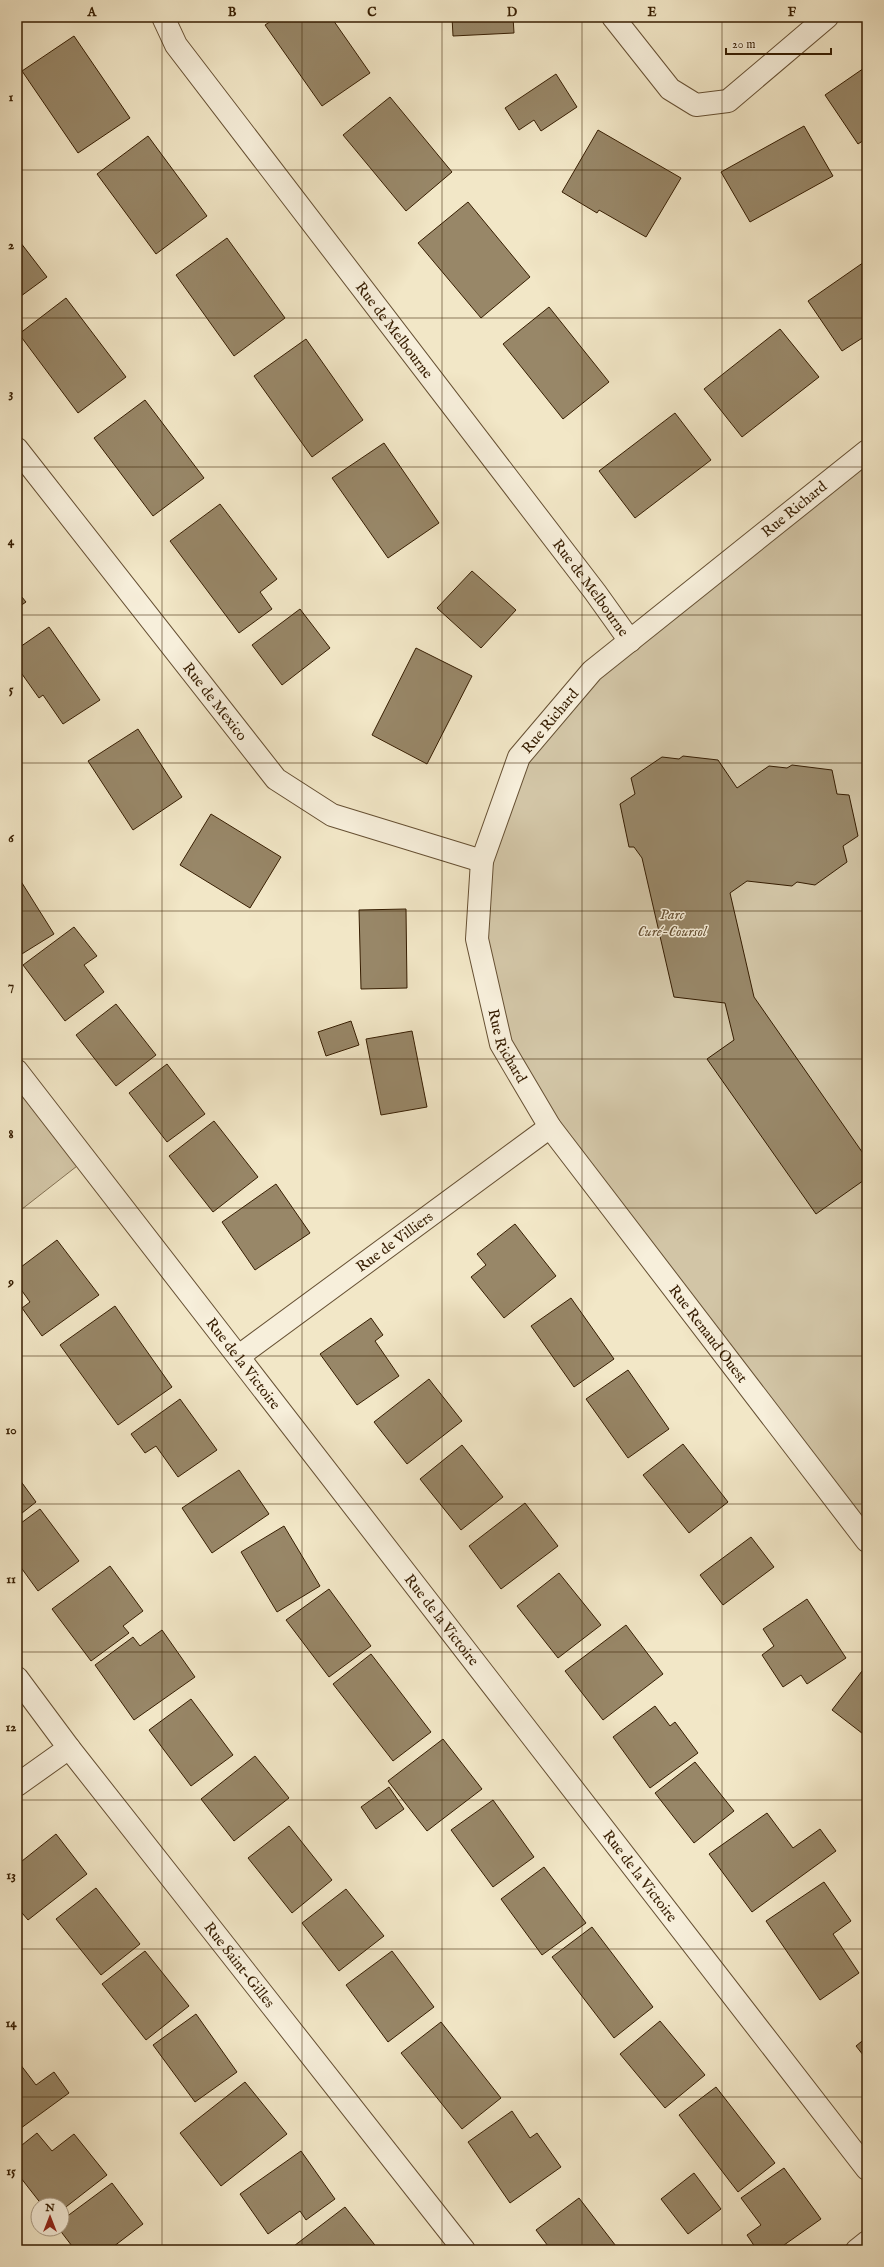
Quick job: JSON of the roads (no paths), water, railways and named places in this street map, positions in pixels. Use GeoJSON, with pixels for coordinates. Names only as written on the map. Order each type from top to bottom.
{"type":"FeatureCollection","features":[{"type":"Feature","properties":{"kind":"street","name":"Rue de Melbourne"},"geometry":{"type":"LineString","coordinates":[[163,17],[176,45],[630,641]]}},
{"type":"Feature","properties":{"kind":"street"},"geometry":{"type":"LineString","coordinates":[[613,17],[670,89],[696,105],[728,101],[827,17]]}},
{"type":"Feature","properties":{"kind":"street","name":"Rue de Mexico"},"geometry":{"type":"LineString","coordinates":[[17,449],[276,779],[332,815],[482,861]]}},
{"type":"Feature","properties":{"kind":"street","name":"Rue Richard"},"geometry":{"type":"LineString","coordinates":[[550,1127],[500,1044],[477,939],[482,861],[519,757],[592,671],[867,451]]}},
{"type":"Feature","properties":{"kind":"street","name":"Rue de la Victoire"},"geometry":{"type":"LineString","coordinates":[[17,1071],[240,1356],[867,2169]]}},
{"type":"Feature","properties":{"kind":"street","name":"Rue de Villiers"},"geometry":{"type":"LineString","coordinates":[[240,1356],[550,1127]]}},
{"type":"Feature","properties":{"kind":"street","name":"Rue Renaud Ouest"},"geometry":{"type":"LineString","coordinates":[[550,1127],[867,1541]]}},
{"type":"Feature","properties":{"kind":"street","name":"Rue Saint-Gilles"},"geometry":{"type":"LineString","coordinates":[[17,1678],[69,1748],[464,2250]]}},
{"type":"Feature","properties":{"kind":"street"},"geometry":{"type":"LineString","coordinates":[[17,1785],[69,1748]]}},
{"type":"Feature","properties":{"kind":"street"},"geometry":{"type":"LineString","coordinates":[[857,2250],[867,2242]]}},
{"type":"Feature","properties":{"kind":"park label","name":"Parc Curé-Coursol"},"geometry":{"type":"Point","coordinates":[672,922]}}]}
